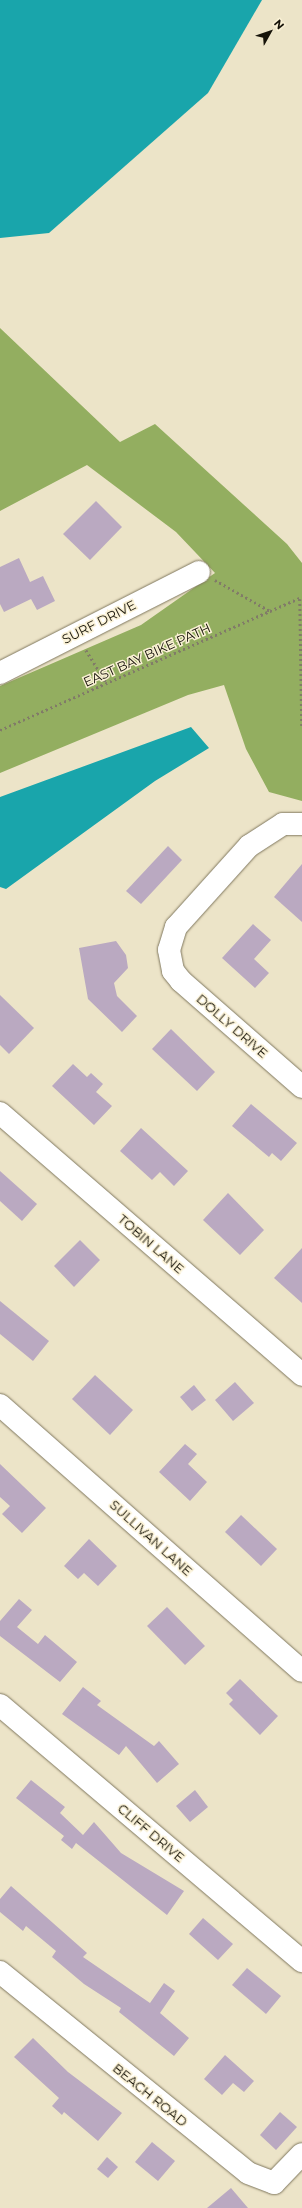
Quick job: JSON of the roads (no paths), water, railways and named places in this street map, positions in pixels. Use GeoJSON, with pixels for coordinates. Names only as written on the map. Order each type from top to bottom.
{"type":"FeatureCollection","features":[{"type":"Feature","properties":{"kind":"street","name":"SURF DRIVE"},"geometry":{"type":"LineString","coordinates":[[0,673],[199,572]]}},
{"type":"Feature","properties":{"kind":"street","name":"DOLLY DRIVE"},"geometry":{"type":"LineString","coordinates":[[302,824],[284,824],[250,846],[176,927],[171,936],[169,959],[181,981],[302,1087]]}},
{"type":"Feature","properties":{"kind":"street","name":"TOBIN LANE"},"geometry":{"type":"LineString","coordinates":[[0,1113],[302,1375]]}},
{"type":"Feature","properties":{"kind":"street","name":"SULLIVAN LANE"},"geometry":{"type":"LineString","coordinates":[[0,1405],[302,1671]]}},
{"type":"Feature","properties":{"kind":"street","name":"CLIFF DRIVE"},"geometry":{"type":"LineString","coordinates":[[0,1705],[302,1961]]}},
{"type":"Feature","properties":{"kind":"street","name":"BEACH ROAD"},"geometry":{"type":"LineString","coordinates":[[0,1972],[248,2173],[274,2183],[302,2154]]}},
{"type":"Feature","properties":{"kind":"water"},"geometry":{"type":"Polygon","coordinates":[[[0,0],[262,0],[208,93],[49,233],[0,238],[0,0]]]}},
{"type":"Feature","properties":{"kind":"water"},"geometry":{"type":"Polygon","coordinates":[[[191,727],[209,748],[155,781],[6,889],[0,887],[0,797],[191,727]]]}}]}
